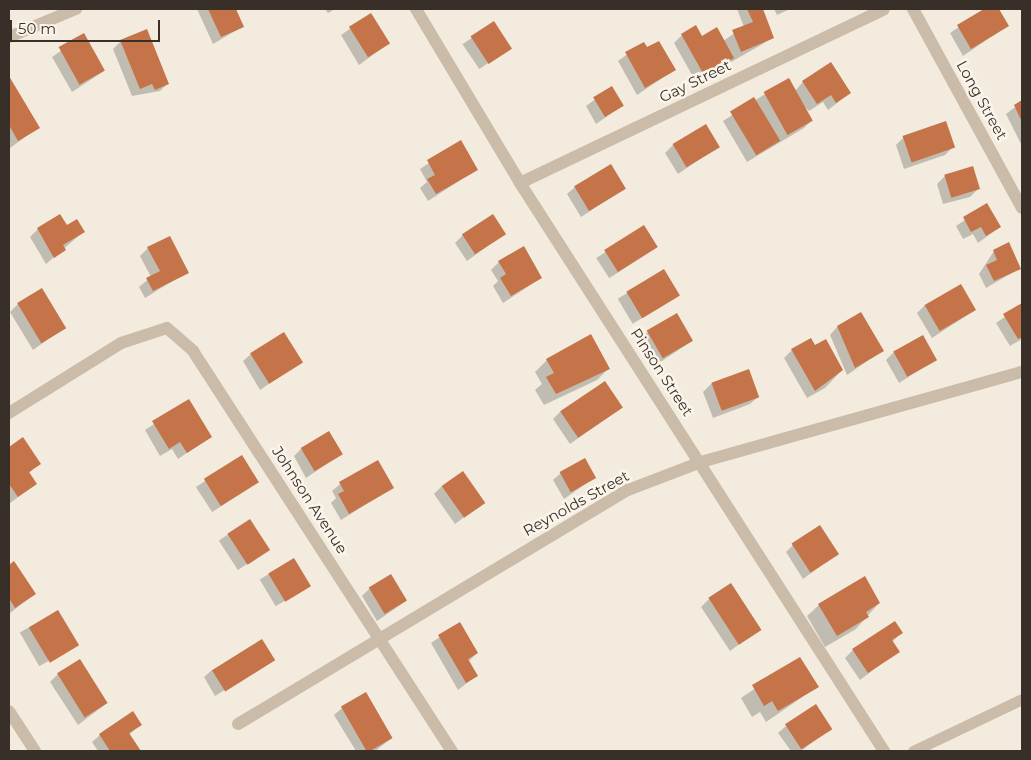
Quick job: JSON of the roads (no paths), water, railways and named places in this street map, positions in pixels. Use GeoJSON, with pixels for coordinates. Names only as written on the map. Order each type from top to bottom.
{"type":"FeatureCollection","features":[{"type":"Feature","properties":{"kind":"street"},"geometry":{"type":"LineString","coordinates":[[9,37],[76,9]]}},
{"type":"Feature","properties":{"kind":"street","name":"Pinson Street"},"geometry":{"type":"LineString","coordinates":[[416,9],[520,183],[701,462],[884,751]]}},
{"type":"Feature","properties":{"kind":"street","name":"Gay Street"},"geometry":{"type":"LineString","coordinates":[[520,183],[884,9]]}},
{"type":"Feature","properties":{"kind":"street","name":"Long Street"},"geometry":{"type":"LineString","coordinates":[[913,9],[1022,208]]}},
{"type":"Feature","properties":{"kind":"street","name":"Johnson Avenue"},"geometry":{"type":"LineString","coordinates":[[9,413],[108,352],[167,328],[193,351],[382,639],[452,751]]}},
{"type":"Feature","properties":{"kind":"street","name":"Reynolds Street"},"geometry":{"type":"LineString","coordinates":[[238,724],[382,639],[585,513],[628,490],[701,462],[1022,372]]}},
{"type":"Feature","properties":{"kind":"street"},"geometry":{"type":"LineString","coordinates":[[9,712],[35,751]]}},
{"type":"Feature","properties":{"kind":"lane"},"geometry":{"type":"LineString","coordinates":[[913,751],[1022,699]]}}]}
